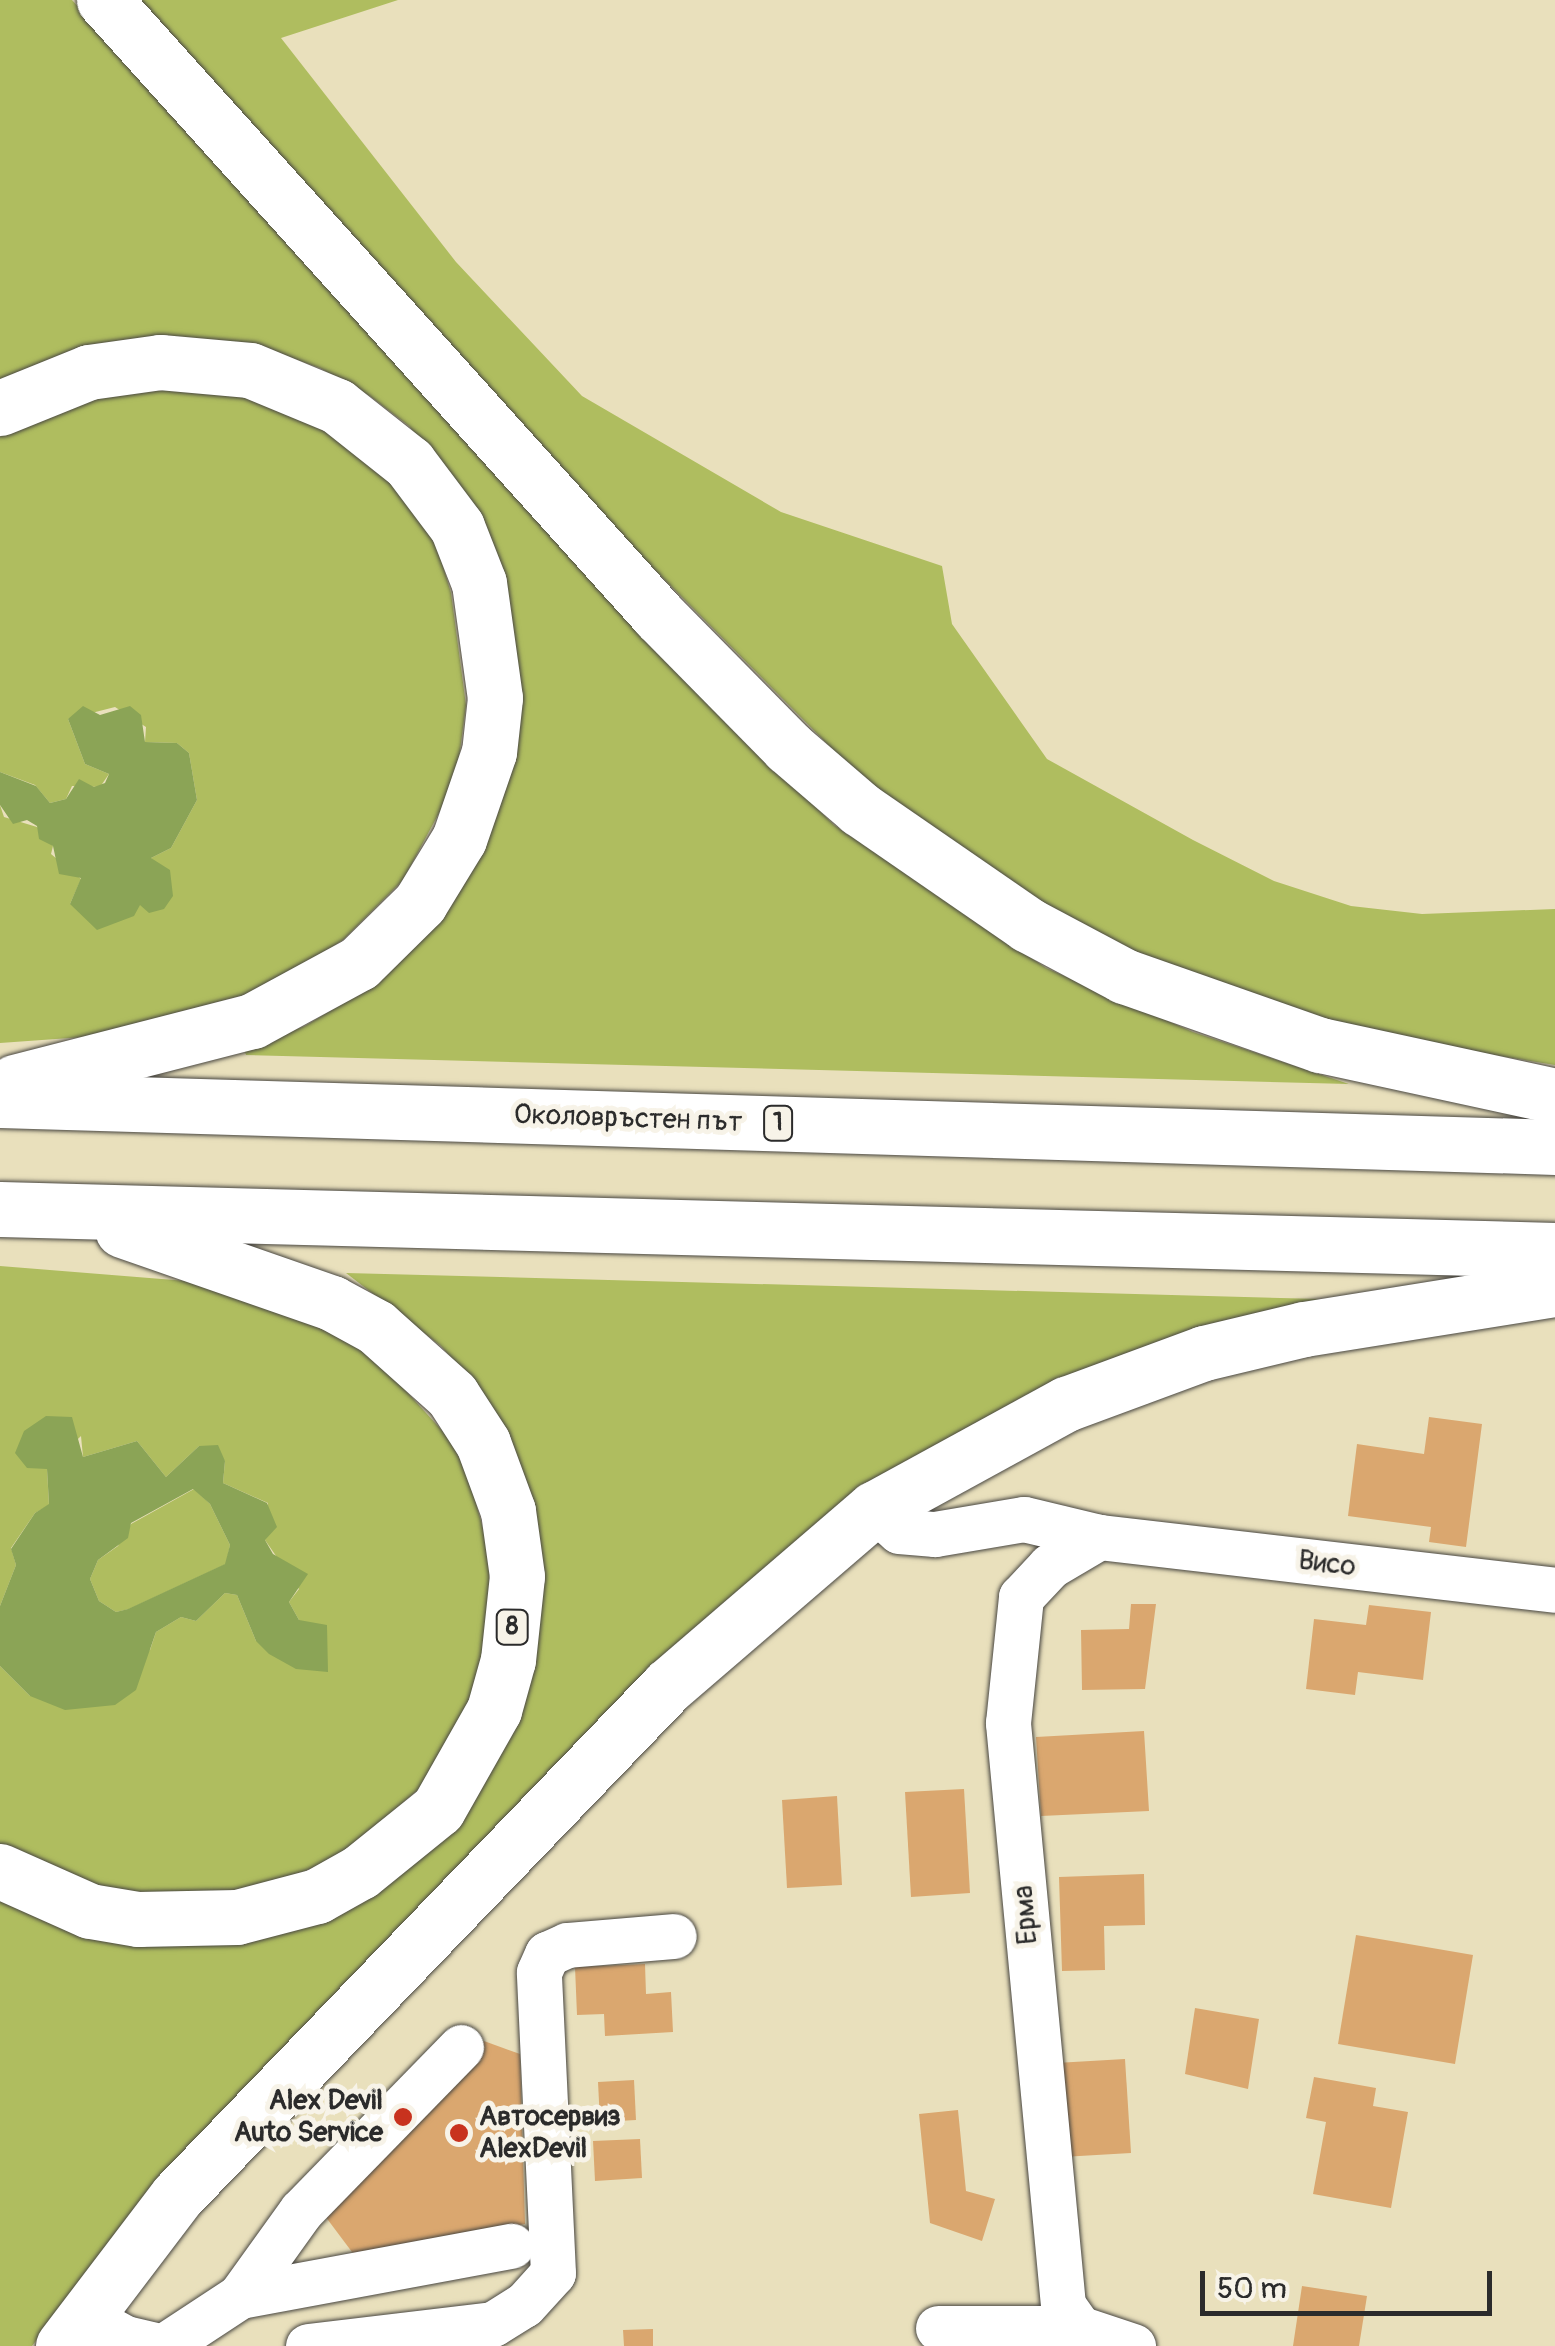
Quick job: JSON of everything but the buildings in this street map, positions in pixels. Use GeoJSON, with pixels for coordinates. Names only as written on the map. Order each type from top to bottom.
{"type":"FeatureCollection","features":[{"type":"Feature","properties":{"kind":"highway"},"geometry":{"type":"LineString","coordinates":[[104,0],[659,616],[788,747],[860,809],[1028,925],[1124,976],[1320,1046],[1555,1096]]}},
{"type":"Feature","properties":{"kind":"highway"},"geometry":{"type":"LineString","coordinates":[[0,408],[89,372],[174,362],[250,370],[337,406],[409,463],[457,526],[479,582],[495,698],[489,752],[459,839],[420,903],[359,963],[252,1021],[0,1086]]}},
{"type":"Feature","properties":{"kind":"highway","name":"Околовръстен път"},"geometry":{"type":"LineString","coordinates":[[0,1100],[1555,1147]]}},
{"type":"Feature","properties":{"kind":"highway"},"geometry":{"type":"LineString","coordinates":[[0,1209],[1555,1250]]}},
{"type":"Feature","properties":{"kind":"highway","name":"8"},"geometry":{"type":"LineString","coordinates":[[0,1871],[90,1911],[172,1921],[268,1912],[360,1872],[438,1808],[467,1766],[508,1660],[518,1576],[508,1511],[483,1443],[420,1361],[332,1304],[67,1212]]}},
{"type":"Feature","properties":{"kind":"highway"},"geometry":{"type":"LineString","coordinates":[[73,2330],[177,2196],[668,1686],[874,1509],[1066,1404],[1204,1352],[1321,1326],[1555,1289]]}},
{"type":"Feature","properties":{"kind":"street","name":"Висо"},"geometry":{"type":"LineString","coordinates":[[874,1509],[899,1530],[935,1534],[1024,1519],[1099,1537],[1555,1590]]}},
{"type":"Feature","properties":{"kind":"street","name":"Ерма"},"geometry":{"type":"LineString","coordinates":[[1079,2328],[1063,2305],[1008,1723],[1021,1597],[1050,1566],[1099,1537]]}},
{"type":"Feature","properties":{"kind":"street"},"geometry":{"type":"LineString","coordinates":[[308,2346],[494,2324],[524,2305],[553,2274],[539,1972],[547,1954],[566,1945],[674,1936]]}},
{"type":"Feature","properties":{"kind":"street"},"geometry":{"type":"LineString","coordinates":[[73,2330],[161,2346],[240,2296],[302,2211],[461,2048]]}},
{"type":"Feature","properties":{"kind":"street"},"geometry":{"type":"LineString","coordinates":[[240,2296],[512,2246]]}},
{"type":"Feature","properties":{"kind":"street"},"geometry":{"type":"LineString","coordinates":[[938,2328],[1079,2328],[1133,2346]]}},
{"type":"Feature","properties":{"kind":"green space"},"geometry":{"type":"Polygon","coordinates":[[[0,0],[72,0],[662,657],[834,825],[1046,968],[1193,1032],[1349,1084],[246,1055],[244,1049],[305,1026],[372,986],[474,867],[497,816],[514,757],[470,503],[409,426],[370,396],[320,368],[258,346],[156,337],[0,383],[0,0]]]}},
{"type":"Feature","properties":{"kind":"green space"},"geometry":{"type":"Polygon","coordinates":[[[136,0],[398,0],[281,38],[456,262],[582,396],[781,512],[942,566],[952,624],[1047,759],[1193,840],[1274,881],[1351,906],[1422,914],[1555,909],[1555,1065],[1395,1039],[1217,989],[1077,927],[870,787],[554,468],[136,0]]]}},
{"type":"Feature","properties":{"kind":"green space"},"geometry":{"type":"Polygon","coordinates":[[[123,389],[221,389],[317,424],[391,479],[436,543],[451,593],[466,705],[459,758],[446,800],[403,880],[344,939],[302,968],[256,992],[84,1037],[0,1043],[0,805],[4,817],[37,827],[53,846],[51,854],[81,879],[70,904],[155,865],[151,858],[171,848],[197,800],[189,753],[177,743],[145,742],[146,727],[115,707],[68,719],[85,764],[109,774],[100,787],[72,786],[66,799],[50,803],[35,785],[0,772],[0,437],[30,419],[123,389]]]}},
{"type":"Feature","properties":{"kind":"green space"},"geometry":{"type":"Polygon","coordinates":[[[83,706],[100,715],[130,706],[141,715],[145,742],[177,743],[189,753],[197,800],[171,848],[151,858],[170,870],[173,896],[164,909],[149,913],[140,905],[134,916],[97,930],[70,904],[81,878],[59,874],[53,846],[39,839],[37,826],[27,820],[13,824],[0,805],[0,772],[36,786],[50,803],[66,799],[79,779],[94,787],[105,783],[109,774],[85,764],[68,719],[83,706]]]}},
{"type":"Feature","properties":{"kind":"green space"},"geometry":{"type":"Polygon","coordinates":[[[0,1266],[199,1282],[302,1314],[373,1355],[448,1437],[468,1474],[491,1558],[485,1652],[471,1702],[427,1782],[338,1858],[243,1895],[112,1893],[0,1845],[0,1666],[30,1696],[150,1650],[156,1632],[181,1617],[196,1621],[225,1593],[237,1595],[256,1641],[299,1620],[289,1602],[299,1589],[265,1540],[268,1503],[223,1483],[225,1461],[199,1446],[166,1477],[137,1441],[83,1457],[81,1436],[47,1469],[49,1505],[35,1513],[11,1548],[16,1565],[0,1606],[0,1266]]]}},
{"type":"Feature","properties":{"kind":"green space"},"geometry":{"type":"Polygon","coordinates":[[[346,1273],[1321,1299],[1026,1395],[875,1479],[831,1512],[716,1609],[170,2166],[32,2346],[0,2346],[0,1897],[165,1946],[262,1939],[315,1924],[361,1902],[450,1833],[472,1806],[522,1706],[467,1375],[441,1346],[346,1273]]]}},
{"type":"Feature","properties":{"kind":"green space"},"geometry":{"type":"Polygon","coordinates":[[[46,1416],[72,1417],[83,1457],[137,1441],[166,1477],[199,1446],[218,1445],[225,1461],[223,1483],[267,1503],[277,1527],[265,1540],[273,1554],[308,1574],[289,1602],[299,1620],[327,1625],[328,1672],[296,1669],[269,1654],[256,1641],[237,1595],[225,1593],[196,1621],[181,1617],[156,1632],[136,1690],[115,1705],[65,1710],[30,1696],[0,1666],[0,1606],[16,1565],[11,1549],[35,1513],[49,1504],[47,1469],[27,1468],[15,1453],[24,1431],[46,1416]],[[193,1489],[131,1523],[128,1538],[98,1560],[90,1579],[99,1601],[116,1612],[128,1609],[225,1564],[230,1545],[210,1504],[193,1489]]]}},
{"type":"Feature","properties":{"kind":"green space"},"geometry":{"type":"Polygon","coordinates":[[[194,1489],[210,1504],[230,1545],[226,1564],[129,1609],[116,1612],[99,1601],[90,1579],[98,1560],[118,1546],[131,1524],[194,1489]]]}},
{"type":"Feature","properties":{"kind":"place","name":"Alex Devil Auto Service"},"geometry":{"type":"Point","coordinates":[403,2117]}},
{"type":"Feature","properties":{"kind":"place","name":"Автосервиз AlexDevil"},"geometry":{"type":"Point","coordinates":[459,2133]}}]}
